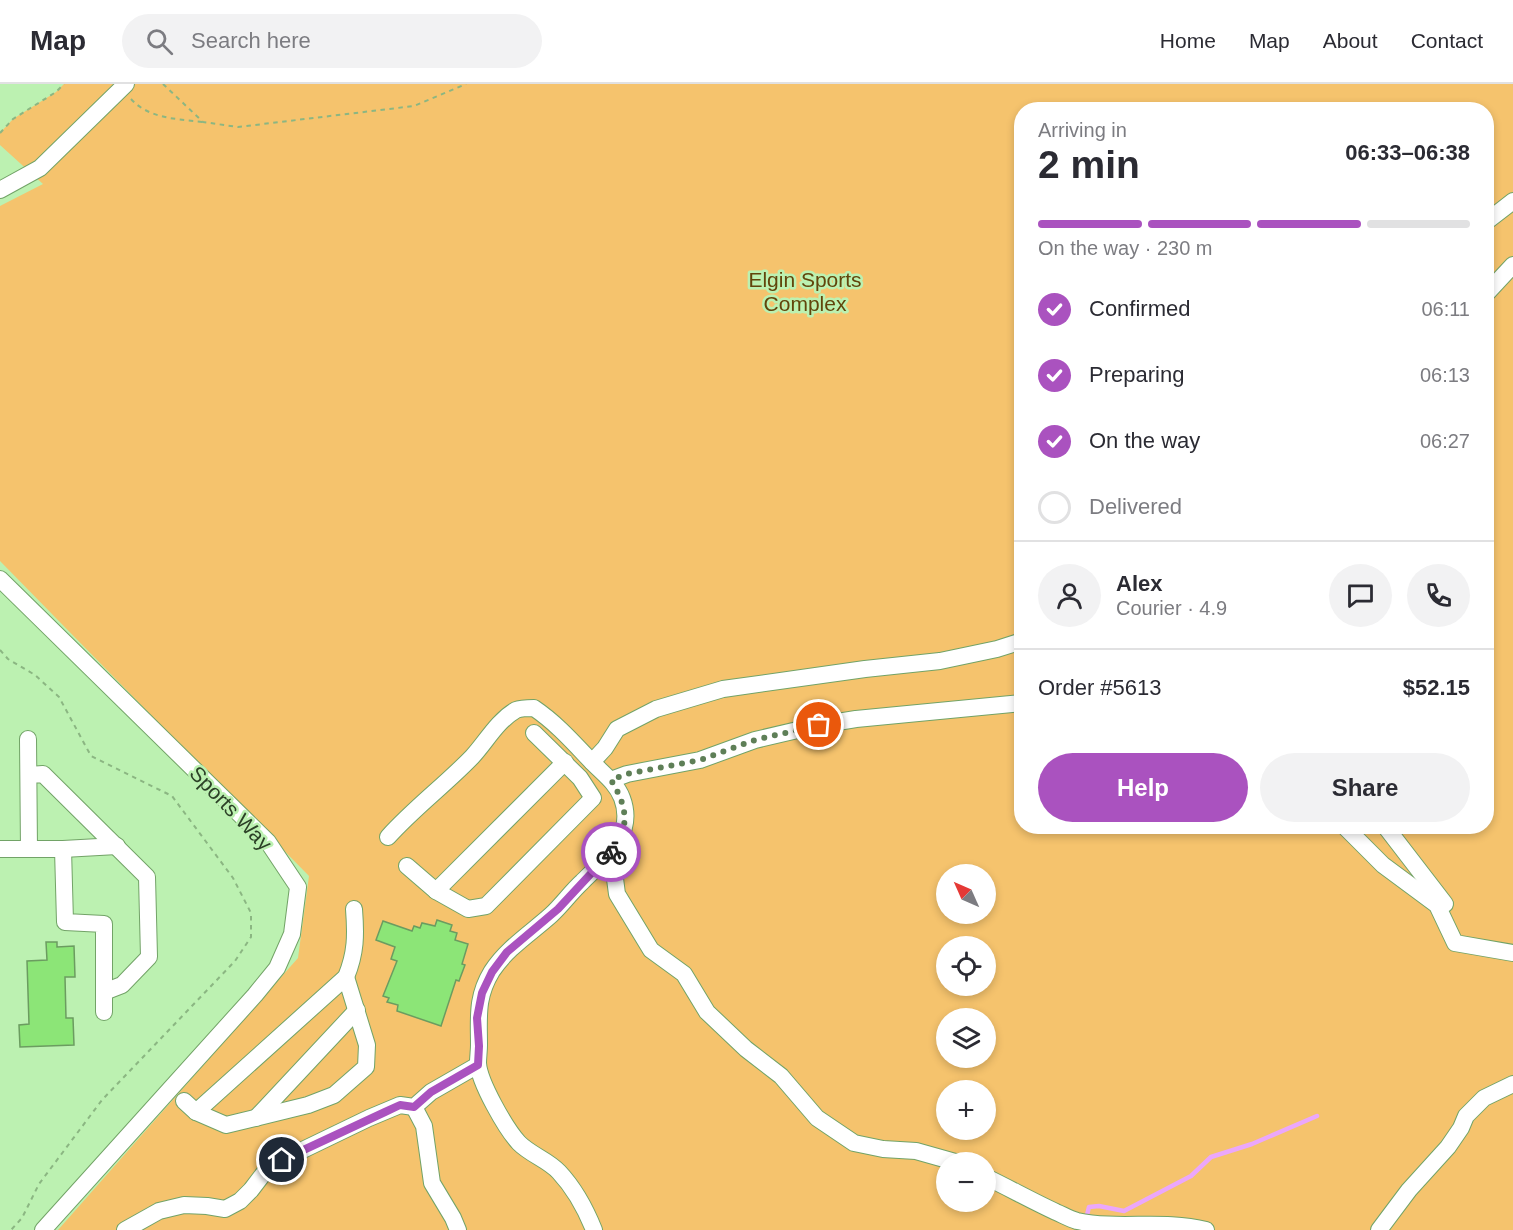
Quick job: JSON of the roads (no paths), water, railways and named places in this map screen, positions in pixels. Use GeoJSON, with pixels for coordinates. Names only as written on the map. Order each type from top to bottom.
{"type":"FeatureCollection","features":[{"type":"Feature","properties":{"kind":"street"},"geometry":{"type":"LineString","coordinates":[[0,190],[40,168],[123,86]]}},
{"type":"Feature","properties":{"kind":"street"},"geometry":{"type":"LineString","coordinates":[[1494,216],[1513,201]]}},
{"type":"Feature","properties":{"kind":"street"},"geometry":{"type":"LineString","coordinates":[[1494,285],[1513,265]]}},
{"type":"Feature","properties":{"kind":"street","name":"Sports Way"},"geometry":{"type":"LineString","coordinates":[[0,579],[268,842],[298,887],[292,934],[276,968],[255,995],[43,1230]]}},
{"type":"Feature","properties":{"kind":"street"},"geometry":{"type":"LineString","coordinates":[[592,762],[605,748],[617,729],[656,709],[723,689],[939,661],[1014,644]]}},
{"type":"Feature","properties":{"kind":"street"},"geometry":{"type":"LineString","coordinates":[[611,780],[627,774],[700,760],[755,740],[819,725],[1014,703]]}},
{"type":"Feature","properties":{"kind":"street"},"geometry":{"type":"LineString","coordinates":[[388,837],[407,816],[445,784],[473,756],[495,729],[517,709],[534,708],[546,716],[611,780],[622,798],[625,819],[620,840],[606,859],[581,882],[558,909],[507,952],[492,972],[482,993],[477,1018],[478,1065],[496,1110],[520,1144],[544,1158],[559,1172],[580,1202],[594,1230]]}},
{"type":"Feature","properties":{"kind":"street"},"geometry":{"type":"LineString","coordinates":[[407,866],[436,891],[468,909],[486,906],[593,798],[580,778],[534,733]]}},
{"type":"Feature","properties":{"kind":"street"},"geometry":{"type":"LineString","coordinates":[[28,739],[29,849]]}},
{"type":"Feature","properties":{"kind":"street"},"geometry":{"type":"LineString","coordinates":[[436,891],[565,762]]}},
{"type":"Feature","properties":{"kind":"street"},"geometry":{"type":"LineString","coordinates":[[29,775],[43,774],[147,877],[149,957],[122,985],[104,992]]}},
{"type":"Feature","properties":{"kind":"street"},"geometry":{"type":"LineString","coordinates":[[1352,834],[1383,865],[1437,905],[1455,943],[1513,953]]}},
{"type":"Feature","properties":{"kind":"street"},"geometry":{"type":"LineString","coordinates":[[1391,834],[1444,902],[1450,918],[1448,928]]}},
{"type":"Feature","properties":{"kind":"street"},"geometry":{"type":"LineString","coordinates":[[0,849],[117,846]]}},
{"type":"Feature","properties":{"kind":"street"},"geometry":{"type":"LineString","coordinates":[[63,849],[65,922],[104,924],[104,1012]]}},
{"type":"Feature","properties":{"kind":"street"},"geometry":{"type":"LineString","coordinates":[[606,859],[614,871],[616,894],[651,950],[684,974],[707,1012],[746,1049],[781,1076],[817,1118],[854,1143],[884,1149],[916,1151],[936,1157]]}},
{"type":"Feature","properties":{"kind":"street"},"geometry":{"type":"LineString","coordinates":[[346,977],[367,1045],[366,1067],[334,1095],[308,1105],[226,1125],[190,1107],[346,977],[353,960],[356,937],[354,909]]}},
{"type":"Feature","properties":{"kind":"street"},"geometry":{"type":"LineString","coordinates":[[256,1118],[357,1010]]}},
{"type":"Feature","properties":{"kind":"street"},"geometry":{"type":"LineString","coordinates":[[125,1230],[159,1211],[184,1205],[225,1209],[240,1201],[264,1173],[282,1160],[390,1109],[400,1105],[414,1107],[431,1092],[478,1065]]}},
{"type":"Feature","properties":{"kind":"street"},"geometry":{"type":"LineString","coordinates":[[1378,1230],[1409,1190],[1448,1147],[1466,1116],[1484,1098],[1513,1084]]}},
{"type":"Feature","properties":{"kind":"street"},"geometry":{"type":"LineString","coordinates":[[414,1107],[424,1126],[432,1183],[458,1230]]}},
{"type":"Feature","properties":{"kind":"street"},"geometry":{"type":"LineString","coordinates":[[996,1182],[1036,1203],[1081,1221],[1118,1226],[1151,1223],[1206,1230]]}},
{"type":"Feature","properties":{"kind":"waterway"},"geometry":{"type":"LineString","coordinates":[[1086,1219],[1089,1207],[1099,1206],[1124,1211],[1191,1176],[1211,1157],[1252,1144],[1317,1116]]}},
{"type":"Feature","properties":{"kind":"park label","name":"Elgin Sports Complex"},"geometry":{"type":"Point","coordinates":[805,291]}}]}
